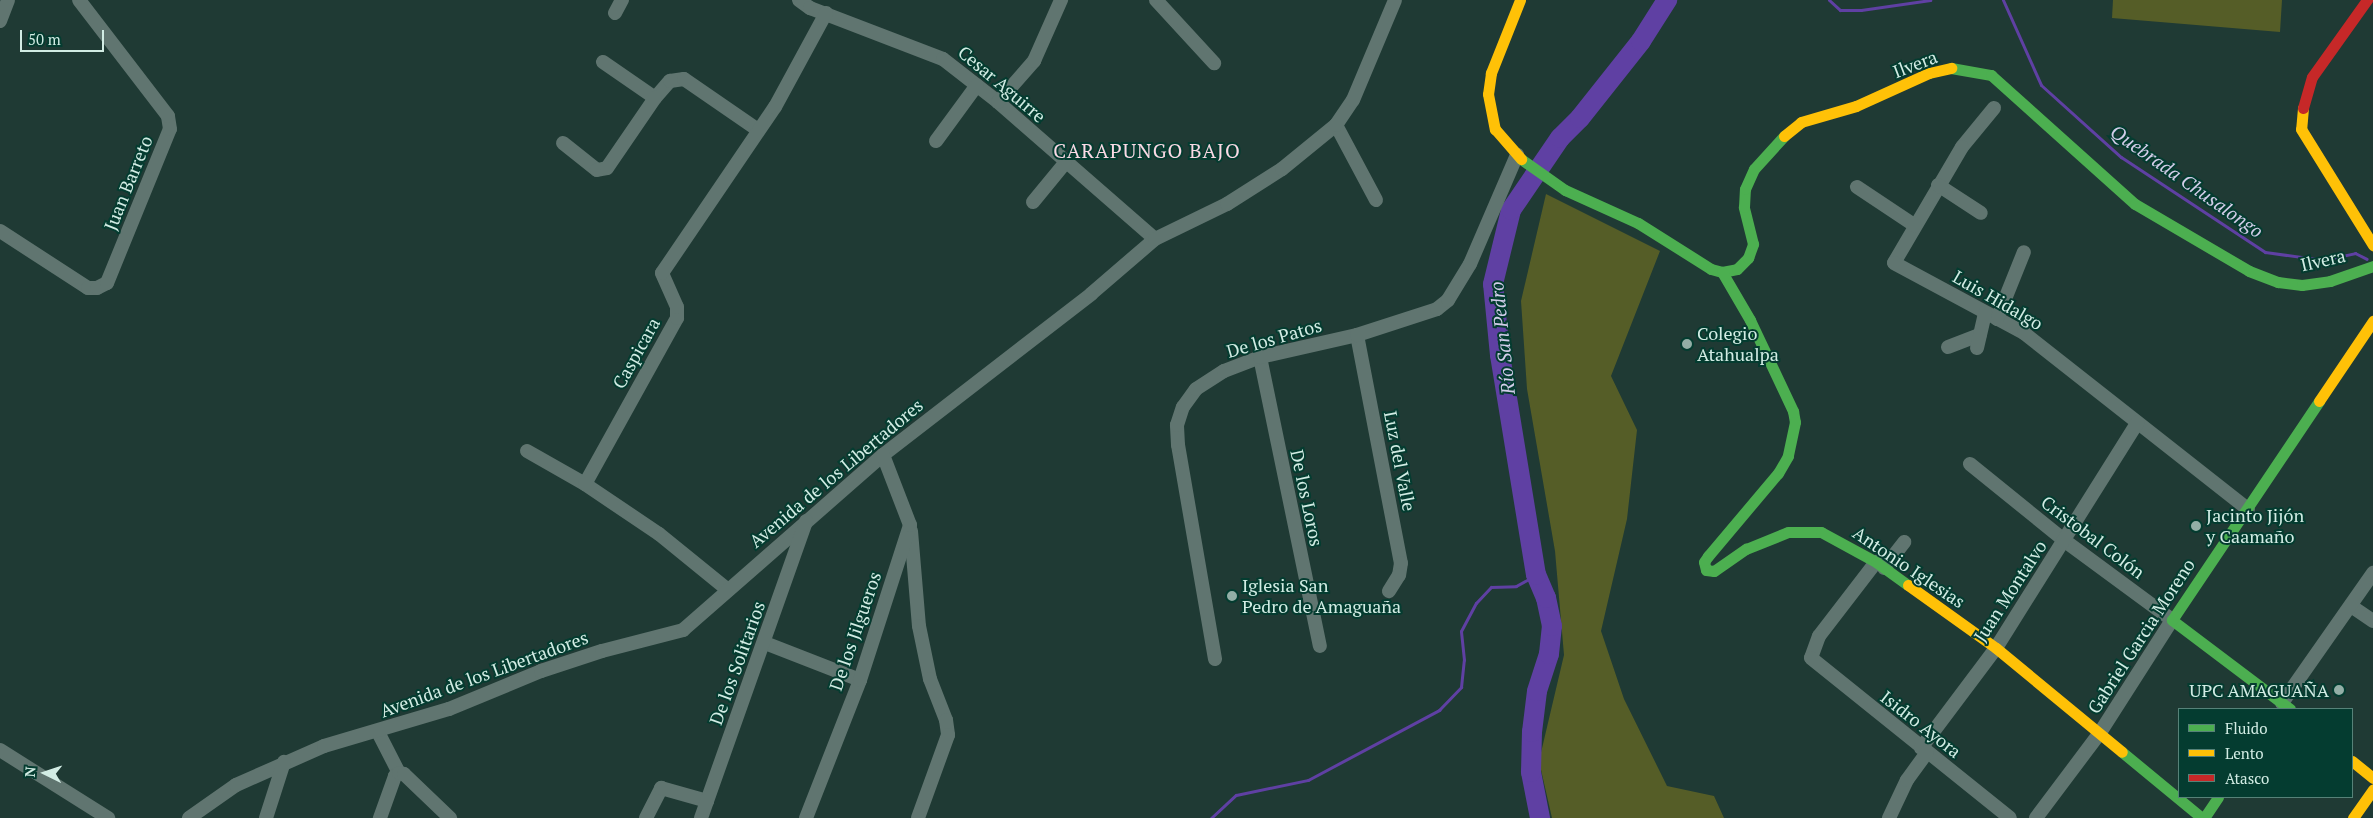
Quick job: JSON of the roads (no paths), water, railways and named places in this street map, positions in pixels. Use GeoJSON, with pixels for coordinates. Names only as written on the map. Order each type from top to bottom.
{"type":"FeatureCollection","features":[{"type":"Feature","properties":{"kind":"street"},"geometry":{"type":"LineString","coordinates":[[0,21],[8,0]]}},
{"type":"Feature","properties":{"kind":"street","name":"Juan Barreto"},"geometry":{"type":"LineString","coordinates":[[0,231],[88,288],[102,286],[107,283],[170,129],[168,116],[79,0]]}},
{"type":"Feature","properties":{"kind":"street"},"geometry":{"type":"LineString","coordinates":[[615,13],[622,0]]}},
{"type":"Feature","properties":{"kind":"street","name":"Cesar Aguirre"},"geometry":{"type":"LineString","coordinates":[[799,0],[826,14],[943,59],[998,102],[1065,163],[1156,239]]}},
{"type":"Feature","properties":{"kind":"street"},"geometry":{"type":"LineString","coordinates":[[998,102],[1034,60],[1062,0]]}},
{"type":"Feature","properties":{"kind":"street"},"geometry":{"type":"LineString","coordinates":[[1156,0],[1214,63]]}},
{"type":"Feature","properties":{"kind":"street","name":"Avenida de los Libertadores"},"geometry":{"type":"LineString","coordinates":[[189,818],[236,785],[284,762],[324,746],[449,710],[541,671],[684,630],[806,520],[883,455],[1091,294],[1156,239],[1227,204],[1274,174],[1336,124],[1353,100],[1395,0]]}},
{"type":"Feature","properties":{"kind":"street"},"geometry":{"type":"LineString","coordinates":[[1520,0],[1491,73],[1488,94],[1495,129],[1521,159],[1565,190],[1638,223],[1711,269],[1722,272]]}},
{"type":"Feature","properties":{"kind":"street"},"geometry":{"type":"LineString","coordinates":[[2367,0],[2312,78],[2304,98],[2301,129],[2373,245]]}},
{"type":"Feature","properties":{"kind":"street","name":"Caspicara"},"geometry":{"type":"LineString","coordinates":[[585,484],[677,318],[678,307],[662,273],[774,108],[826,14]]}},
{"type":"Feature","properties":{"kind":"street"},"geometry":{"type":"LineString","coordinates":[[604,62],[655,98]]}},
{"type":"Feature","properties":{"kind":"street","name":"Ilvera"},"geometry":{"type":"LineString","coordinates":[[1722,272],[1737,269],[1748,258],[1753,244],[1744,207],[1745,189],[1754,169],[1774,143],[1801,122],[1865,102],[1929,73],[1952,68],[1991,75],[2135,204],[2249,271],[2278,282],[2302,285],[2330,280],[2373,266]]}},
{"type":"Feature","properties":{"kind":"street"},"geometry":{"type":"LineString","coordinates":[[563,143],[603,170],[655,98],[670,81],[684,79],[758,130]]}},
{"type":"Feature","properties":{"kind":"street"},"geometry":{"type":"LineString","coordinates":[[936,141],[977,85]]}},
{"type":"Feature","properties":{"kind":"street","name":"Luis Hidalgo"},"geometry":{"type":"LineString","coordinates":[[1994,108],[1962,147],[1914,225],[1894,263],[2024,333],[2248,509]]}},
{"type":"Feature","properties":{"kind":"street"},"geometry":{"type":"LineString","coordinates":[[1336,124],[1376,200]]}},
{"type":"Feature","properties":{"kind":"street","name":"De los Patos"},"geometry":{"type":"LineString","coordinates":[[1215,659],[1178,445],[1177,425],[1183,407],[1196,389],[1224,370],[1260,358],[1357,335],[1436,309],[1448,300],[1470,264],[1521,159]]}},
{"type":"Feature","properties":{"kind":"street"},"geometry":{"type":"LineString","coordinates":[[1032,202],[1065,163]]}},
{"type":"Feature","properties":{"kind":"street"},"geometry":{"type":"LineString","coordinates":[[1938,185],[1981,214]]}},
{"type":"Feature","properties":{"kind":"street"},"geometry":{"type":"LineString","coordinates":[[1857,188],[1914,225]]}},
{"type":"Feature","properties":{"kind":"street"},"geometry":{"type":"LineString","coordinates":[[1948,347],[1978,342],[2024,252]]}},
{"type":"Feature","properties":{"kind":"street","name":"Antonio Iglesias"},"geometry":{"type":"LineString","coordinates":[[1722,272],[1750,320],[1793,411],[1795,422],[1788,456],[1778,473],[1715,547],[1704,567],[1714,571],[1746,549],[1802,529],[1821,532],[1880,565],[1996,648],[2178,798]]}},
{"type":"Feature","properties":{"kind":"street","name":"Gabriel Garcia Moreno"},"geometry":{"type":"LineString","coordinates":[[2036,818],[2099,734],[2172,620],[2373,321]]}},
{"type":"Feature","properties":{"kind":"street","name":"Luz del Valle"},"geometry":{"type":"LineString","coordinates":[[1357,335],[1401,563],[1399,575],[1389,591]]}},
{"type":"Feature","properties":{"kind":"street","name":"De los Loros"},"geometry":{"type":"LineString","coordinates":[[1260,358],[1320,646]]}},
{"type":"Feature","properties":{"kind":"street","name":"Juan Montalvo"},"geometry":{"type":"LineString","coordinates":[[1889,818],[1924,750],[1996,648],[2065,541],[2137,423]]}},
{"type":"Feature","properties":{"kind":"street"},"geometry":{"type":"LineString","coordinates":[[527,451],[585,484],[659,534],[728,590]]}},
{"type":"Feature","properties":{"kind":"street"},"geometry":{"type":"LineString","coordinates":[[883,455],[910,524],[919,626],[930,679],[948,727],[948,735],[918,818]]}},
{"type":"Feature","properties":{"kind":"street","name":"Cristobal Colón"},"geometry":{"type":"LineString","coordinates":[[1970,464],[2065,541],[2172,620],[2283,707]]}},
{"type":"Feature","properties":{"kind":"street","name":"De los Solitarios"},"geometry":{"type":"LineString","coordinates":[[701,818],[765,643],[806,520]]}},
{"type":"Feature","properties":{"kind":"street","name":"De los Jilgueros"},"geometry":{"type":"LineString","coordinates":[[806,818],[860,680],[910,524]]}},
{"type":"Feature","properties":{"kind":"street"},"geometry":{"type":"LineString","coordinates":[[1880,565],[1904,542]]}},
{"type":"Feature","properties":{"kind":"street","name":"Isidro Ayora"},"geometry":{"type":"LineString","coordinates":[[1880,565],[1819,636],[1811,658],[2010,818]]}},
{"type":"Feature","properties":{"kind":"street"},"geometry":{"type":"LineString","coordinates":[[2283,707],[2373,573]]}},
{"type":"Feature","properties":{"kind":"street"},"geometry":{"type":"LineString","coordinates":[[2350,606],[2373,621]]}},
{"type":"Feature","properties":{"kind":"street"},"geometry":{"type":"LineString","coordinates":[[765,643],[860,680]]}},
{"type":"Feature","properties":{"kind":"street"},"geometry":{"type":"LineString","coordinates":[[378,732],[399,774],[380,818]]}},
{"type":"Feature","properties":{"kind":"street"},"geometry":{"type":"LineString","coordinates":[[0,750],[108,818]]}},
{"type":"Feature","properties":{"kind":"street"},"geometry":{"type":"LineString","coordinates":[[2353,761],[2373,778]]}},
{"type":"Feature","properties":{"kind":"street"},"geometry":{"type":"LineString","coordinates":[[266,818],[284,762]]}},
{"type":"Feature","properties":{"kind":"street"},"geometry":{"type":"LineString","coordinates":[[399,774],[404,774],[450,818]]}},
{"type":"Feature","properties":{"kind":"street"},"geometry":{"type":"LineString","coordinates":[[646,818],[661,788],[707,801]]}},
{"type":"Feature","properties":{"kind":"street"},"geometry":{"type":"LineString","coordinates":[[2353,818],[2373,789]]}},
{"type":"Feature","properties":{"kind":"street","name":"Antonio Iglesias"},"geometry":{"type":"LineString","coordinates":[[2178,798],[2203,818]]}},
{"type":"Feature","properties":{"kind":"street"},"geometry":{"type":"LineString","coordinates":[[2203,818],[2217,798]]}},
{"type":"Feature","properties":{"kind":"waterway","name":"Río San Pedro"},"geometry":{"type":"LineString","coordinates":[[1540,818],[1531,772],[1532,732],[1537,691],[1549,654],[1552,626],[1546,598],[1536,575],[1500,355],[1493,284],[1511,210],[1560,138],[1580,118],[1641,41],[1667,0]]}},
{"type":"Feature","properties":{"kind":"waterway","name":"Quebrada Chusalongo"},"geometry":{"type":"LineString","coordinates":[[1829,0],[1840,10],[1861,10],[1930,0]]}},
{"type":"Feature","properties":{"kind":"waterway","name":"Quebrada Chusalongo"},"geometry":{"type":"LineString","coordinates":[[2003,0],[2041,85],[2121,157],[2265,252],[2323,260],[2355,253],[2367,259]]}},
{"type":"Feature","properties":{"kind":"waterway"},"geometry":{"type":"LineString","coordinates":[[1211,818],[1236,795],[1308,780],[1439,710],[1461,687],[1464,660],[1461,631],[1476,603],[1491,587],[1516,586],[1536,575]]}},
{"type":"Feature","properties":{"kind":"place","name":"Colegio Atahualpa"},"geometry":{"type":"Point","coordinates":[1687,344]}},
{"type":"Feature","properties":{"kind":"place","name":"Jacinto Jijón y Caamaño"},"geometry":{"type":"Point","coordinates":[2196,526]}},
{"type":"Feature","properties":{"kind":"place","name":"Iglesia San Pedro de Amaguaña"},"geometry":{"type":"Point","coordinates":[1232,596]}},
{"type":"Feature","properties":{"kind":"place","name":"UPC AMAGUAÑA"},"geometry":{"type":"Point","coordinates":[2339,690]}},
{"type":"Feature","properties":{"kind":"district","name":"CARAPUNGO BAJO"},"geometry":{"type":"Point","coordinates":[1147,150]}}]}
